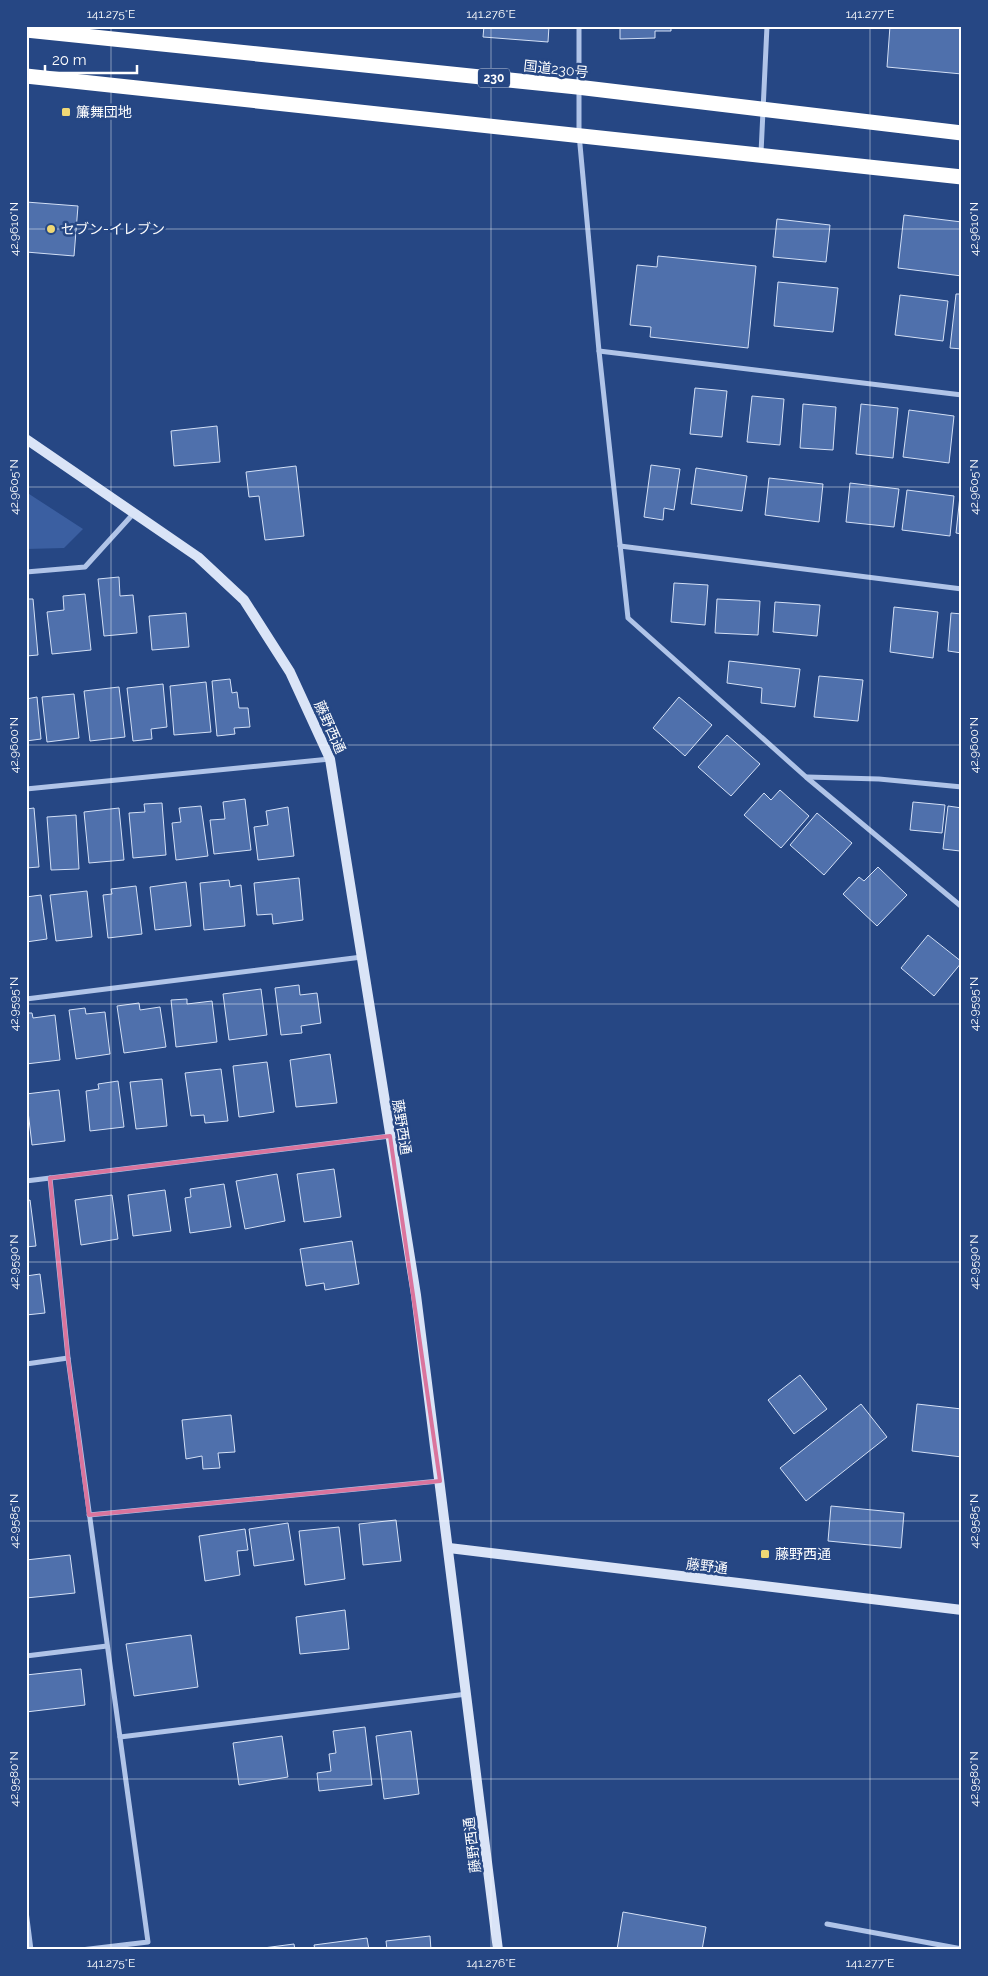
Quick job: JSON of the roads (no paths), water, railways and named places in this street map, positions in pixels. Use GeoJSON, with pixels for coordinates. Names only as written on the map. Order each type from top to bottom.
{"type":"FeatureCollection","features":[{"type":"Feature","properties":{"kind":"highway","name":"国道230号"},"geometry":{"type":"LineString","coordinates":[[26,30],[577,87],[962,133]]}},
{"type":"Feature","properties":{"kind":"highway"},"geometry":{"type":"LineString","coordinates":[[26,76],[579,134],[962,177]]}},
{"type":"Feature","properties":{"kind":"street"},"geometry":{"type":"LineString","coordinates":[[579,26],[577,87],[579,134],[599,351],[628,618],[806,778],[962,907]]}},
{"type":"Feature","properties":{"kind":"street"},"geometry":{"type":"LineString","coordinates":[[761,155],[767,26]]}},
{"type":"Feature","properties":{"kind":"street"},"geometry":{"type":"LineString","coordinates":[[599,351],[962,395]]}},
{"type":"Feature","properties":{"kind":"street","name":"藤野西通"},"geometry":{"type":"LineString","coordinates":[[26,439],[198,557],[244,600],[290,672],[330,759],[416,1295],[498,1950]]}},
{"type":"Feature","properties":{"kind":"street"},"geometry":{"type":"LineString","coordinates":[[26,572],[85,567],[134,513]]}},
{"type":"Feature","properties":{"kind":"street"},"geometry":{"type":"LineString","coordinates":[[620,546],[962,589]]}},
{"type":"Feature","properties":{"kind":"street"},"geometry":{"type":"LineString","coordinates":[[26,789],[330,759]]}},
{"type":"Feature","properties":{"kind":"street"},"geometry":{"type":"LineString","coordinates":[[806,778],[879,778],[962,787]]}},
{"type":"Feature","properties":{"kind":"street"},"geometry":{"type":"LineString","coordinates":[[26,1000],[362,957]]}},
{"type":"Feature","properties":{"kind":"street"},"geometry":{"type":"LineString","coordinates":[[26,1181],[390,1136]]}},
{"type":"Feature","properties":{"kind":"street"},"geometry":{"type":"LineString","coordinates":[[50,1178],[68,1358],[148,1942],[81,1950]]}},
{"type":"Feature","properties":{"kind":"street"},"geometry":{"type":"LineString","coordinates":[[26,1364],[68,1358]]}},
{"type":"Feature","properties":{"kind":"street"},"geometry":{"type":"LineString","coordinates":[[89,1515],[440,1481]]}},
{"type":"Feature","properties":{"kind":"street","name":"藤野通"},"geometry":{"type":"LineString","coordinates":[[448,1548],[962,1610]]}},
{"type":"Feature","properties":{"kind":"street"},"geometry":{"type":"LineString","coordinates":[[26,1656],[107,1646]]}},
{"type":"Feature","properties":{"kind":"street"},"geometry":{"type":"LineString","coordinates":[[120,1737],[467,1694]]}},
{"type":"Feature","properties":{"kind":"street"},"geometry":{"type":"LineString","coordinates":[[26,1910],[31,1950]]}},
{"type":"Feature","properties":{"kind":"street"},"geometry":{"type":"LineString","coordinates":[[827,1924],[962,1949]]}},
{"type":"Feature","properties":{"kind":"place","name":"簾舞団地"},"geometry":{"type":"Point","coordinates":[66,112]}},
{"type":"Feature","properties":{"kind":"place","name":"セブン-イレブン"},"geometry":{"type":"Point","coordinates":[51,229]}},
{"type":"Feature","properties":{"kind":"place","name":"藤野西通"},"geometry":{"type":"Point","coordinates":[765,1554]}}]}
